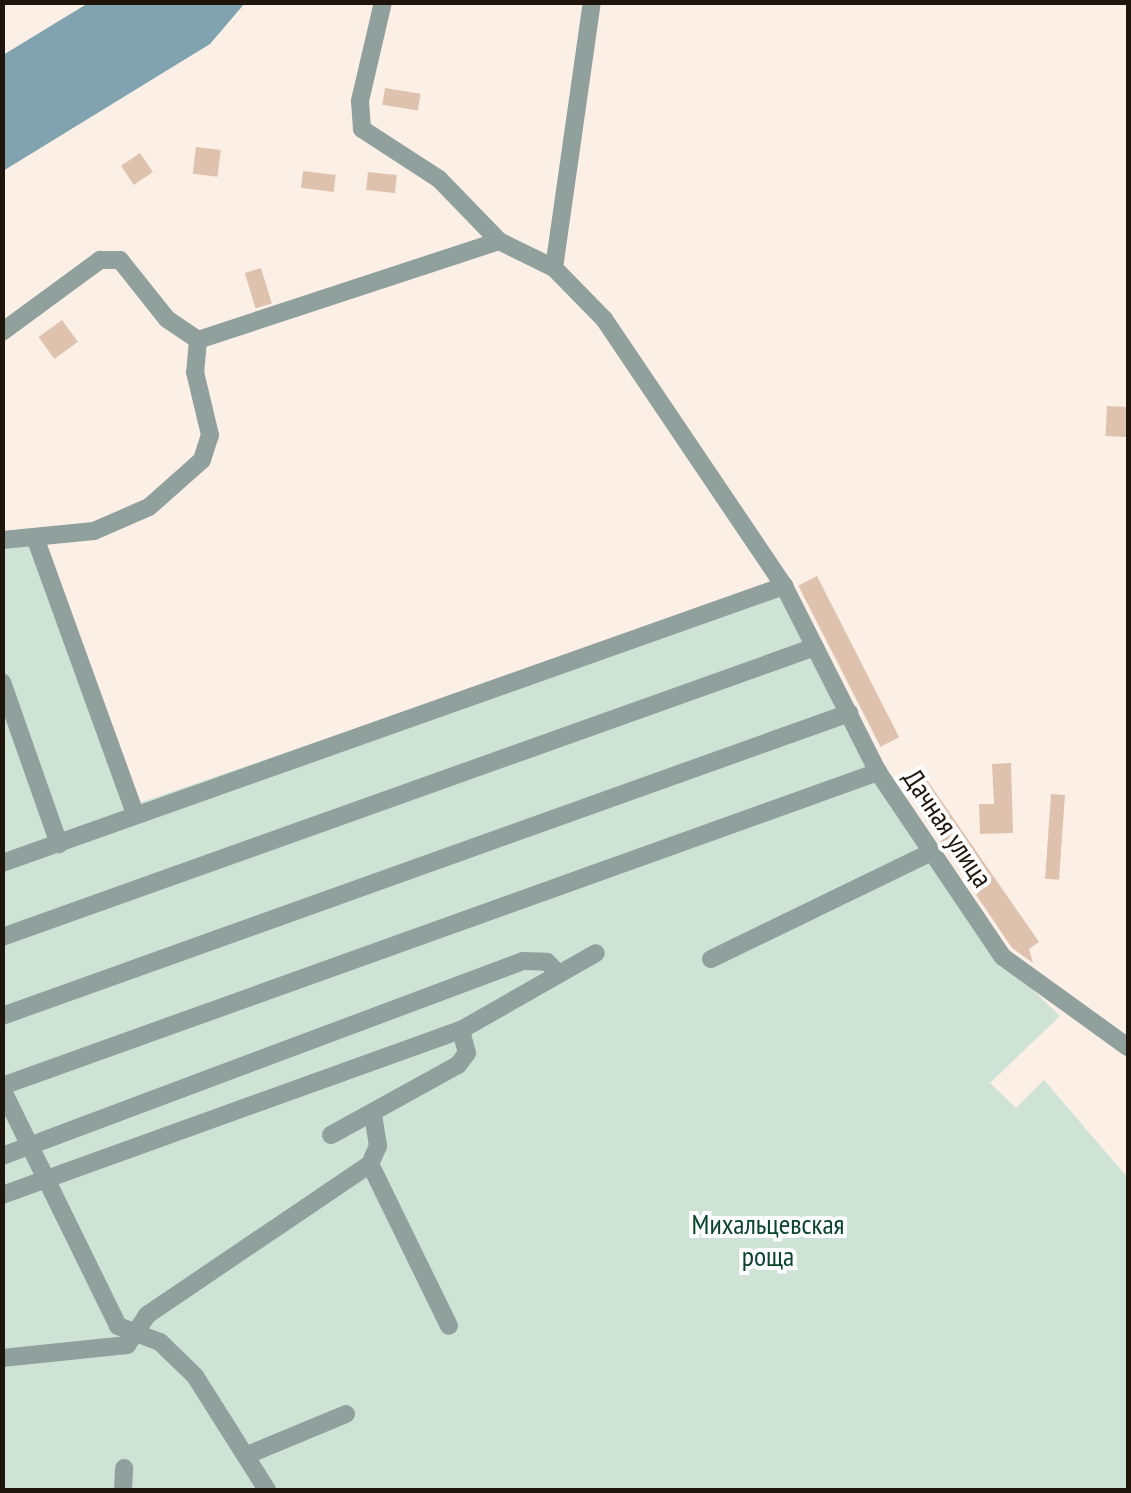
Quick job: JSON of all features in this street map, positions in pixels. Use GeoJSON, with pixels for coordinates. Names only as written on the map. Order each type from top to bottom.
{"type":"FeatureCollection","features":[{"type":"Feature","properties":{"kind":"street","name":"Дачная улица"},"geometry":{"type":"LineString","coordinates":[[384,2],[360,102],[362,129],[439,180],[499,241],[554,268],[604,319],[784,586],[878,772],[929,853],[1003,957],[1128,1047]]}},
{"type":"Feature","properties":{"kind":"street"},"geometry":{"type":"LineString","coordinates":[[554,268],[592,2]]}},
{"type":"Feature","properties":{"kind":"street"},"geometry":{"type":"LineString","coordinates":[[198,340],[499,241]]}},
{"type":"Feature","properties":{"kind":"street"},"geometry":{"type":"LineString","coordinates":[[2,332],[113,258],[167,319],[198,340]]}},
{"type":"Feature","properties":{"kind":"street"},"geometry":{"type":"LineString","coordinates":[[2,520],[9,538],[36,540],[94,532],[149,507],[202,460],[210,435],[195,372],[198,340]]}},
{"type":"Feature","properties":{"kind":"street"},"geometry":{"type":"LineString","coordinates":[[36,540],[134,810]]}},
{"type":"Feature","properties":{"kind":"street"},"geometry":{"type":"LineString","coordinates":[[2,863],[58,844],[134,810],[784,586]]}},
{"type":"Feature","properties":{"kind":"street"},"geometry":{"type":"LineString","coordinates":[[2,937],[815,647]]}},
{"type":"Feature","properties":{"kind":"street"},"geometry":{"type":"LineString","coordinates":[[2,682],[58,844]]}},
{"type":"Feature","properties":{"kind":"street"},"geometry":{"type":"LineString","coordinates":[[2,1016],[849,713]]}},
{"type":"Feature","properties":{"kind":"street"},"geometry":{"type":"LineString","coordinates":[[268,1490],[250,1454],[195,1376],[112,1314],[48,1174],[2,1088],[878,772]]}},
{"type":"Feature","properties":{"kind":"street"},"geometry":{"type":"LineString","coordinates":[[712,959],[929,853]]}},
{"type":"Feature","properties":{"kind":"street"},"geometry":{"type":"LineString","coordinates":[[2,1195],[48,1174],[461,1030],[596,953]]}},
{"type":"Feature","properties":{"kind":"street"},"geometry":{"type":"LineString","coordinates":[[2,1156],[30,1142],[523,961],[547,962],[560,974]]}},
{"type":"Feature","properties":{"kind":"street"},"geometry":{"type":"LineString","coordinates":[[332,1135],[462,1061],[461,1030]]}},
{"type":"Feature","properties":{"kind":"street"},"geometry":{"type":"LineString","coordinates":[[2,1358],[84,1354],[140,1334],[148,1315],[370,1164],[378,1146],[373,1115]]}},
{"type":"Feature","properties":{"kind":"street"},"geometry":{"type":"LineString","coordinates":[[370,1164],[449,1326]]}},
{"type":"Feature","properties":{"kind":"street"},"geometry":{"type":"LineString","coordinates":[[250,1454],[346,1414]]}},
{"type":"Feature","properties":{"kind":"street"},"geometry":{"type":"LineString","coordinates":[[123,1490],[124,1468]]}},
{"type":"Feature","properties":{"kind":"green space","name":"Михальцевская роща"},"geometry":{"type":"Polygon","coordinates":[[[38,534],[139,803],[778,583],[875,774],[1000,958],[1060,1016],[990,1083],[1016,1108],[1044,1080],[1128,1178],[1128,1490],[3,1490],[3,545],[38,534]]]}},
{"type":"Feature","properties":{"kind":"water"},"geometry":{"type":"Polygon","coordinates":[[[90,2],[245,3],[210,44],[3,171],[3,55],[90,2]]]}},
{"type":"Feature","properties":{"kind":"building"},"geometry":{"type":"Polygon","coordinates":[[[385,88],[421,94],[418,110],[382,105],[385,88]]]}},
{"type":"Feature","properties":{"kind":"building"},"geometry":{"type":"Polygon","coordinates":[[[196,147],[221,150],[218,177],[193,174],[196,147]]]}},
{"type":"Feature","properties":{"kind":"building"},"geometry":{"type":"Polygon","coordinates":[[[140,153],[153,172],[134,185],[121,166],[140,153]]]}},
{"type":"Feature","properties":{"kind":"building"},"geometry":{"type":"Polygon","coordinates":[[[303,171],[336,175],[334,192],[301,188],[303,171]]]}},
{"type":"Feature","properties":{"kind":"building"},"geometry":{"type":"Polygon","coordinates":[[[368,172],[397,175],[395,193],[366,190],[368,172]]]}},
{"type":"Feature","properties":{"kind":"building"},"geometry":{"type":"Polygon","coordinates":[[[261,268],[272,303],[256,308],[245,273],[261,268]]]}},
{"type":"Feature","properties":{"kind":"building"},"geometry":{"type":"Polygon","coordinates":[[[62,320],[78,342],[54,359],[39,337],[62,320]]]}},
{"type":"Feature","properties":{"kind":"building"},"geometry":{"type":"Polygon","coordinates":[[[1107,406],[1128,407],[1126,437],[1105,436],[1107,406]]]}},
{"type":"Feature","properties":{"kind":"building"},"geometry":{"type":"Polygon","coordinates":[[[817,576],[899,737],[880,747],[798,586],[817,576]]]}},
{"type":"Feature","properties":{"kind":"building"},"geometry":{"type":"Polygon","coordinates":[[[1011,763],[1013,833],[980,834],[979,804],[994,804],[992,764],[1011,763]]]}},
{"type":"Feature","properties":{"kind":"building"},"geometry":{"type":"Polygon","coordinates":[[[927,780],[1039,942],[1029,949],[1033,963],[1012,948],[908,794],[927,780]]]}},
{"type":"Feature","properties":{"kind":"building"},"geometry":{"type":"Polygon","coordinates":[[[1051,794],[1065,795],[1059,880],[1045,879],[1051,794]]]}}]}
